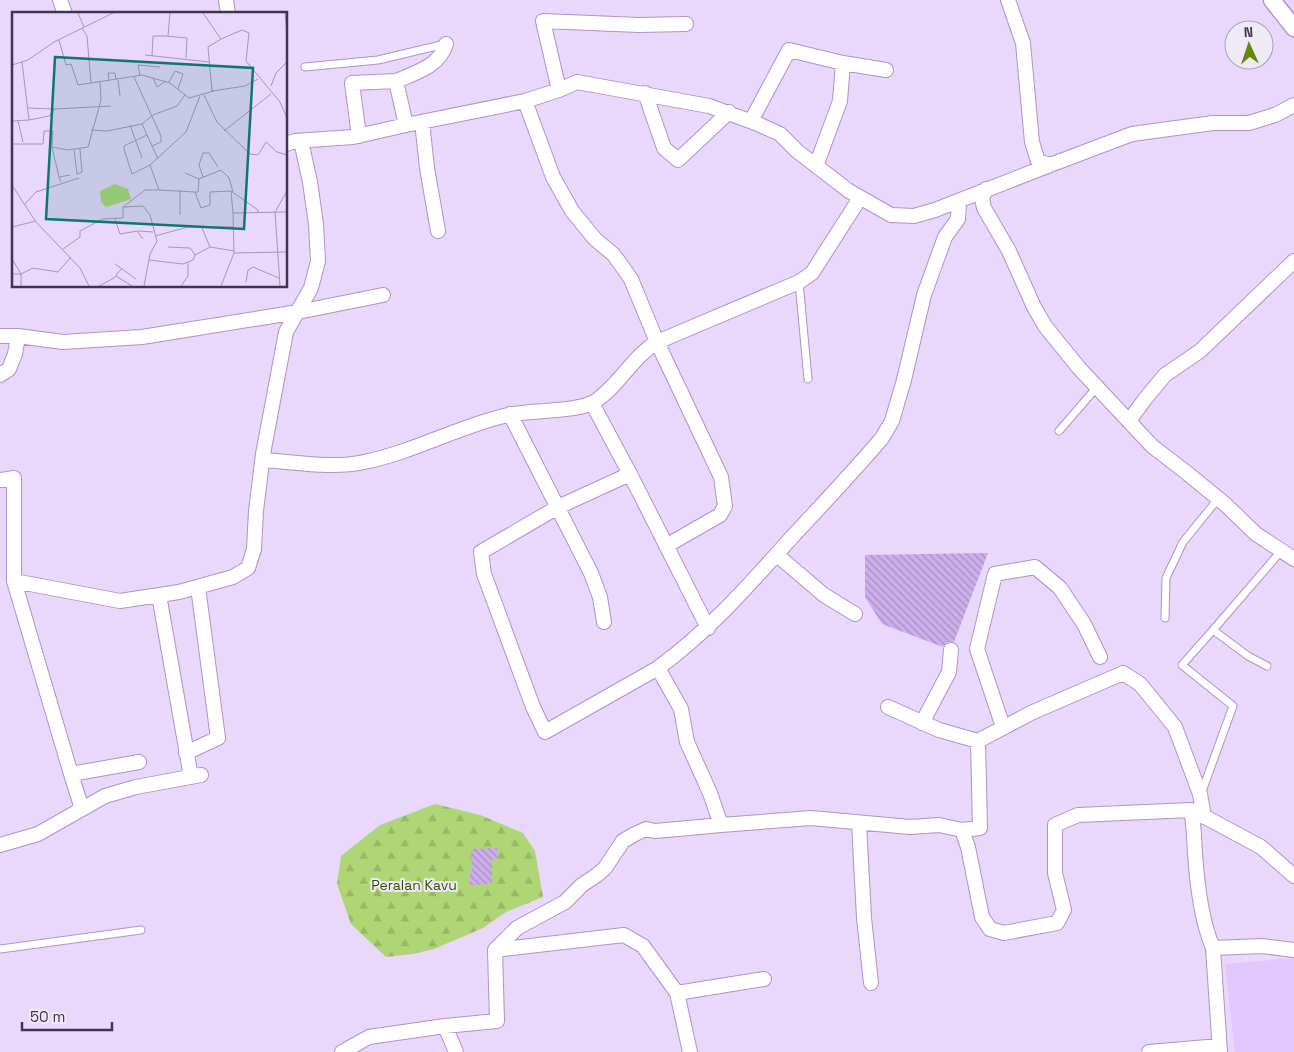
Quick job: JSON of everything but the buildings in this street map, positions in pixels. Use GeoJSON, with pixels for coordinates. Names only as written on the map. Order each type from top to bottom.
{"type":"FeatureCollection","features":[{"type":"Feature","properties":{"kind":"street"},"geometry":{"type":"LineString","coordinates":[[60,0],[64,12]]}},
{"type":"Feature","properties":{"kind":"street"},"geometry":{"type":"LineString","coordinates":[[1008,0],[1023,43],[1032,142],[1038,161],[1050,165]]}},
{"type":"Feature","properties":{"kind":"street"},"geometry":{"type":"LineString","coordinates":[[1272,0],[1294,28]]}},
{"type":"Feature","properties":{"kind":"street"},"geometry":{"type":"LineString","coordinates":[[559,90],[542,21],[639,25],[686,24]]}},
{"type":"Feature","properties":{"kind":"street"},"geometry":{"type":"LineString","coordinates":[[359,136],[352,83],[396,81],[427,68],[444,50],[446,44]]}},
{"type":"Feature","properties":{"kind":"street"},"geometry":{"type":"LineString","coordinates":[[751,121],[789,50],[843,63],[886,70]]}},
{"type":"Feature","properties":{"kind":"street"},"geometry":{"type":"LineString","coordinates":[[816,166],[840,101],[843,63]]}},
{"type":"Feature","properties":{"kind":"street"},"geometry":{"type":"LineString","coordinates":[[396,81],[406,125]]}},
{"type":"Feature","properties":{"kind":"street"},"geometry":{"type":"LineString","coordinates":[[288,144],[359,136],[525,101],[577,82],[710,106],[729,112],[780,134],[797,151],[860,198],[891,215],[914,216],[960,202],[986,189],[1132,134],[1212,123],[1249,123],[1275,115],[1294,105]]}},
{"type":"Feature","properties":{"kind":"street"},"geometry":{"type":"LineString","coordinates":[[644,93],[664,148],[678,160],[729,112]]}},
{"type":"Feature","properties":{"kind":"street"},"geometry":{"type":"LineString","coordinates":[[525,101],[553,177],[572,211],[595,239],[614,255],[631,279],[657,342],[722,477],[725,506],[720,515],[666,546]]}},
{"type":"Feature","properties":{"kind":"street"},"geometry":{"type":"LineString","coordinates":[[422,122],[427,168],[438,232]]}},
{"type":"Feature","properties":{"kind":"street"},"geometry":{"type":"LineString","coordinates":[[14,581],[120,601],[179,592],[233,577],[248,568],[254,549],[262,460],[286,332],[311,288],[318,261],[316,224],[310,182],[301,141]]}},
{"type":"Feature","properties":{"kind":"street"},"geometry":{"type":"LineString","coordinates":[[986,189],[982,198],[984,208],[1009,251],[1045,326],[1097,387],[1152,446],[1218,499],[1256,534],[1294,559]]}},
{"type":"Feature","properties":{"kind":"street"},"geometry":{"type":"LineString","coordinates":[[262,460],[341,466],[413,449],[457,431],[510,414],[592,403],[603,395],[646,348],[799,282],[812,273],[860,198]]}},
{"type":"Feature","properties":{"kind":"street"},"geometry":{"type":"LineString","coordinates":[[630,474],[558,507],[481,552],[484,574],[533,707],[545,732],[658,668],[708,628],[748,588],[882,438],[892,420],[904,380],[924,295],[944,238],[958,218],[960,202]]}},
{"type":"Feature","properties":{"kind":"street"},"geometry":{"type":"LineString","coordinates":[[1129,422],[1145,398],[1165,376],[1200,351],[1294,261]]}},
{"type":"Feature","properties":{"kind":"street"},"geometry":{"type":"LineString","coordinates":[[0,336],[18,336],[63,342],[142,337],[298,312],[383,295]]}},
{"type":"Feature","properties":{"kind":"street"},"geometry":{"type":"LineString","coordinates":[[0,375],[10,369],[18,336]]}},
{"type":"Feature","properties":{"kind":"street"},"geometry":{"type":"LineString","coordinates":[[592,403],[708,628]]}},
{"type":"Feature","properties":{"kind":"street"},"geometry":{"type":"LineString","coordinates":[[510,414],[592,572],[600,597],[604,622]]}},
{"type":"Feature","properties":{"kind":"street"},"geometry":{"type":"LineString","coordinates":[[0,480],[14,478],[14,581],[82,809]]}},
{"type":"Feature","properties":{"kind":"street"},"geometry":{"type":"LineString","coordinates":[[777,555],[824,595],[855,614]]}},
{"type":"Feature","properties":{"kind":"street"},"geometry":{"type":"LineString","coordinates":[[1003,728],[977,649],[995,574],[1036,567],[1060,588],[1084,624],[1100,657]]}},
{"type":"Feature","properties":{"kind":"street"},"geometry":{"type":"LineString","coordinates":[[186,753],[218,738],[198,587]]}},
{"type":"Feature","properties":{"kind":"street"},"geometry":{"type":"LineString","coordinates":[[0,845],[38,834],[105,796],[136,787],[196,776],[186,753],[159,595]]}},
{"type":"Feature","properties":{"kind":"street"},"geometry":{"type":"LineString","coordinates":[[922,722],[949,672],[951,650]]}},
{"type":"Feature","properties":{"kind":"street"},"geometry":{"type":"LineString","coordinates":[[658,668],[681,709],[687,742],[721,825]]}},
{"type":"Feature","properties":{"kind":"street"},"geometry":{"type":"LineString","coordinates":[[888,707],[939,730],[978,741],[1031,713],[1122,673],[1140,684],[1175,727],[1200,794],[1204,817]]}},
{"type":"Feature","properties":{"kind":"street"},"geometry":{"type":"LineString","coordinates":[[342,1052],[370,1037],[497,1021],[495,950],[517,928],[565,902],[582,884],[596,876],[604,868],[623,841],[646,829],[655,831],[678,830],[811,818],[910,827],[939,825],[962,830],[980,828],[978,741]]}},
{"type":"Feature","properties":{"kind":"street"},"geometry":{"type":"LineString","coordinates":[[71,774],[139,762]]}},
{"type":"Feature","properties":{"kind":"street"},"geometry":{"type":"LineString","coordinates":[[962,830],[968,847],[982,917],[990,928],[1004,933],[1057,923],[1064,910],[1055,873],[1055,825],[1078,815],[1191,810],[1261,847],[1294,876]]}},
{"type":"Feature","properties":{"kind":"street"},"geometry":{"type":"LineString","coordinates":[[1149,1052],[1220,1049],[1213,948],[1207,935],[1203,912],[1191,810]]}},
{"type":"Feature","properties":{"kind":"street"},"geometry":{"type":"LineString","coordinates":[[859,822],[864,918],[871,983]]}},
{"type":"Feature","properties":{"kind":"street"},"geometry":{"type":"LineString","coordinates":[[495,950],[624,935],[643,946],[677,993],[690,1052]]}},
{"type":"Feature","properties":{"kind":"street"},"geometry":{"type":"LineString","coordinates":[[1213,948],[1262,946],[1294,950]]}},
{"type":"Feature","properties":{"kind":"street"},"geometry":{"type":"LineString","coordinates":[[677,993],[764,979]]}},
{"type":"Feature","properties":{"kind":"street"},"geometry":{"type":"LineString","coordinates":[[446,1026],[456,1052]]}},
{"type":"Feature","properties":{"kind":"lane"},"geometry":{"type":"LineString","coordinates":[[305,67],[378,60],[446,44]]}},
{"type":"Feature","properties":{"kind":"lane"},"geometry":{"type":"LineString","coordinates":[[799,282],[808,379]]}},
{"type":"Feature","properties":{"kind":"lane"},"geometry":{"type":"LineString","coordinates":[[1059,432],[1097,387]]}},
{"type":"Feature","properties":{"kind":"lane"},"geometry":{"type":"LineString","coordinates":[[1165,618],[1166,578],[1184,542],[1218,499]]}},
{"type":"Feature","properties":{"kind":"lane"},"geometry":{"type":"LineString","coordinates":[[1200,794],[1233,706],[1182,665],[1282,550]]}},
{"type":"Feature","properties":{"kind":"lane"},"geometry":{"type":"LineString","coordinates":[[1213,630],[1248,656],[1267,666]]}},
{"type":"Feature","properties":{"kind":"lane"},"geometry":{"type":"LineString","coordinates":[[0,949],[141,930]]}},
{"type":"Feature","properties":{"kind":"shaded area"},"geometry":{"type":"Polygon","coordinates":[[[1294,958],[1294,1052],[1235,1052],[1225,964],[1294,958]]]}},
{"type":"Feature","properties":{"kind":"green space","name":"Peralan Kavu"},"geometry":{"type":"Polygon","coordinates":[[[435,804],[480,815],[523,833],[535,851],[543,897],[506,912],[483,928],[434,949],[386,957],[351,924],[337,884],[341,856],[380,825],[435,804]]]}}]}
